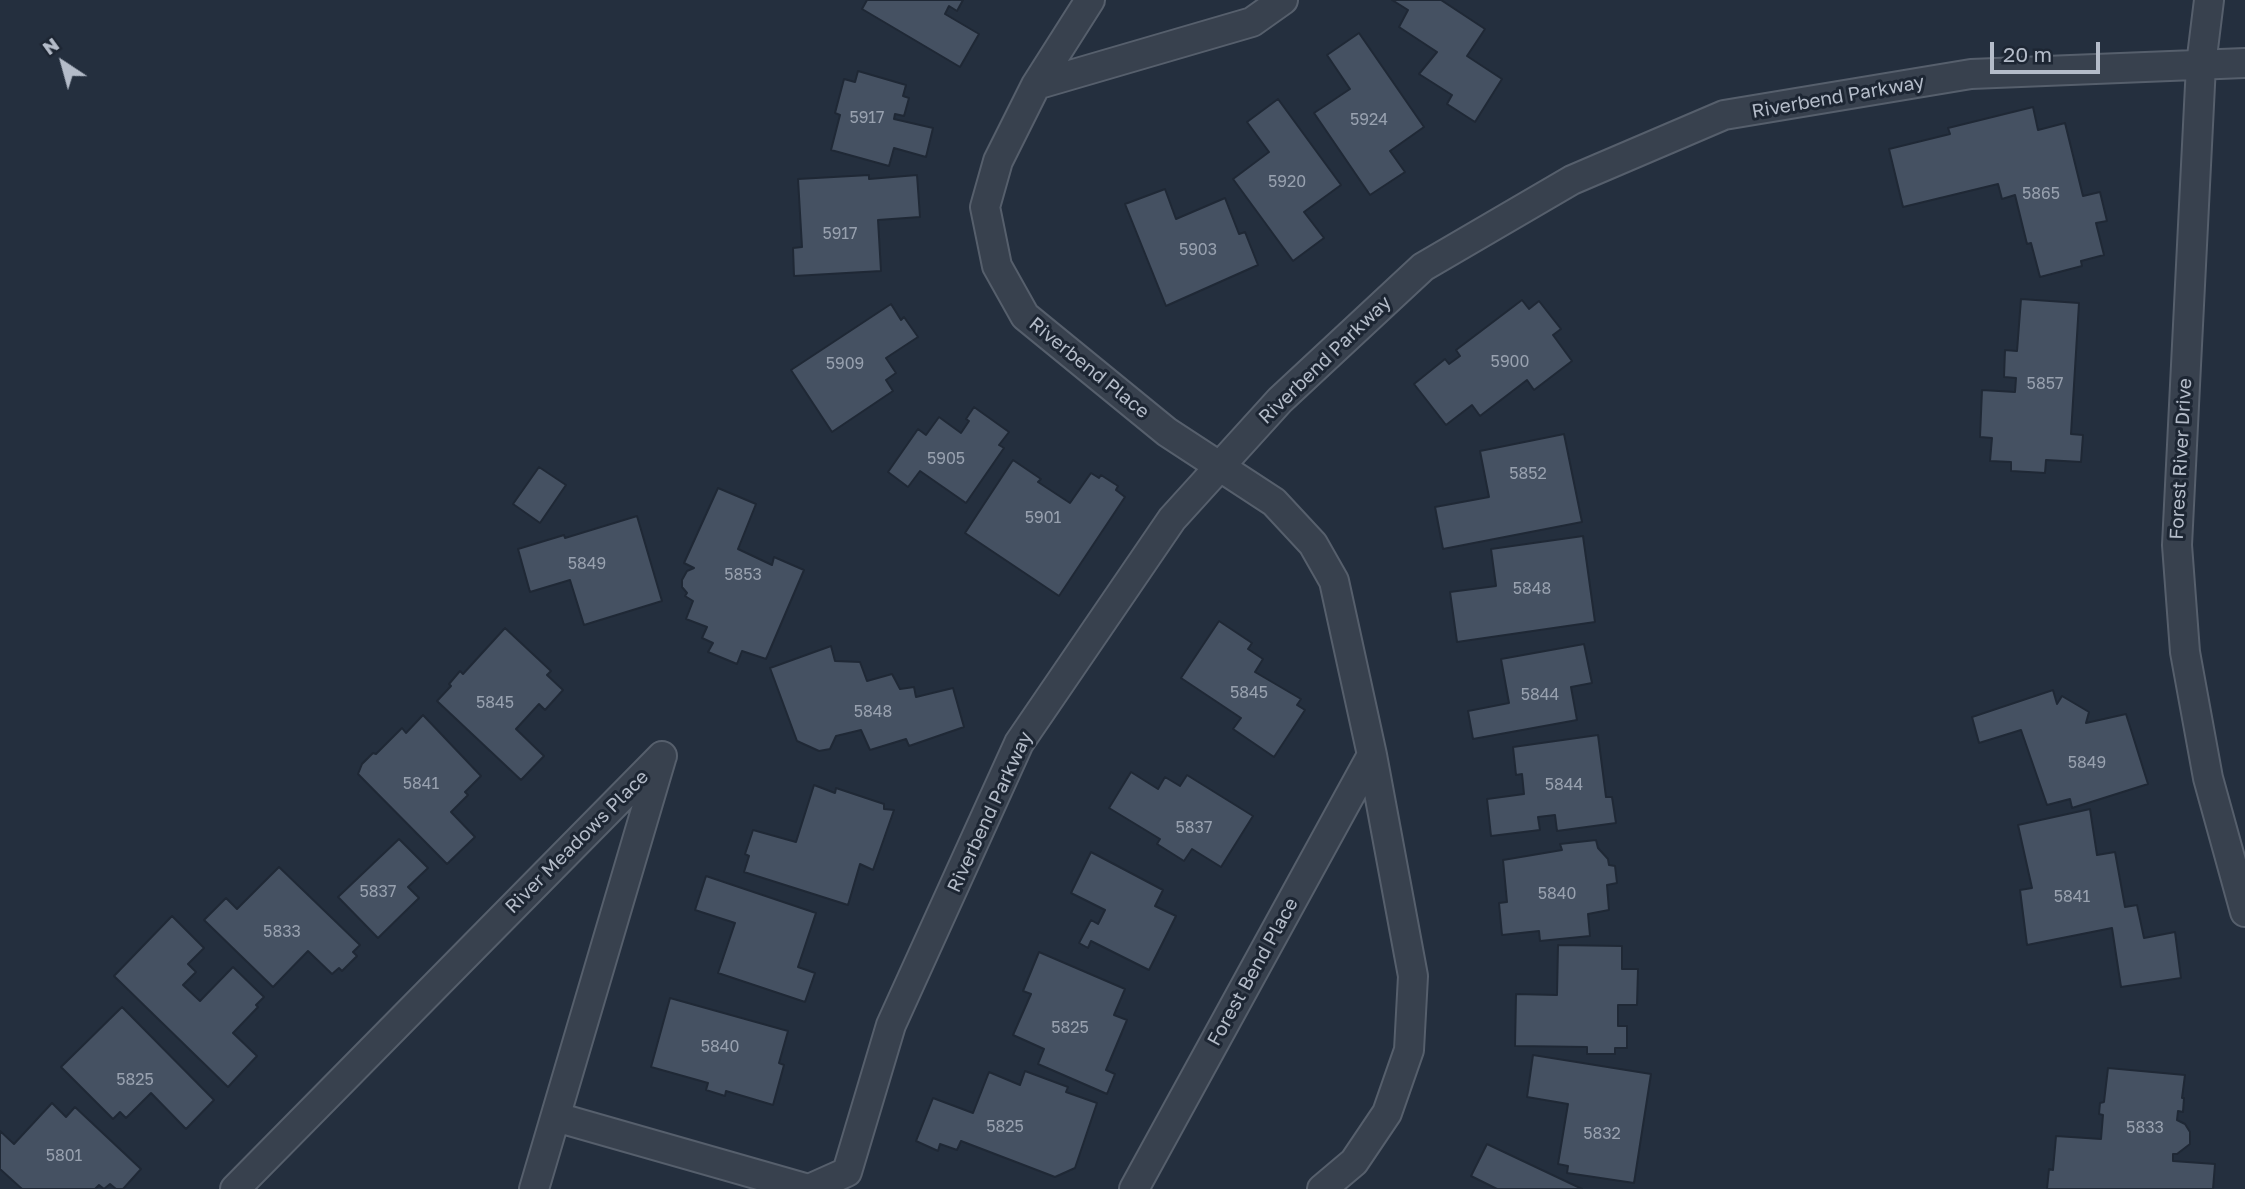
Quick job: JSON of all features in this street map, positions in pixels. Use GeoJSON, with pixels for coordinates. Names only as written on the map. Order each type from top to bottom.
{"type":"FeatureCollection","features":[{"type":"Feature","properties":{"kind":"street","name":"Riverbend Place"},"geometry":{"type":"LineString","coordinates":[[1090,0],[1036,85],[998,161],[985,208],[997,266],[1025,316],[1167,432],[1220,466]]}},
{"type":"Feature","properties":{"kind":"street"},"geometry":{"type":"LineString","coordinates":[[1036,85],[1252,22],[1283,0]]}},
{"type":"Feature","properties":{"kind":"street","name":"Forest River Drive"},"geometry":{"type":"LineString","coordinates":[[2209,0],[2201,65],[2177,545],[2185,652],[2208,778],[2245,912]]}},
{"type":"Feature","properties":{"kind":"street","name":"Riverbend Parkway"},"geometry":{"type":"LineString","coordinates":[[556,1117],[808,1189],[847,1171],[891,1025],[1018,743],[1172,519],[1280,400],[1423,267],[1572,180],[1724,115],[1971,74],[2245,63]]}},
{"type":"Feature","properties":{"kind":"street"},"geometry":{"type":"LineString","coordinates":[[1220,466],[1274,502],[1313,544],[1334,580],[1372,755],[1413,976],[1409,1050],[1387,1112],[1354,1162],[1322,1189]]}},
{"type":"Feature","properties":{"kind":"street","name":"Forest Bend Place"},"geometry":{"type":"LineString","coordinates":[[1134,1189],[1372,755]]}},
{"type":"Feature","properties":{"kind":"street","name":"River Meadows Place"},"geometry":{"type":"LineString","coordinates":[[235,1189],[662,756],[534,1189]]}},
{"type":"Feature","properties":{"kind":"building"},"geometry":{"type":"Polygon","coordinates":[[[867,0],[963,0],[957,11],[949,6],[945,14],[979,34],[960,67],[862,9],[867,0]]]}},
{"type":"Feature","properties":{"kind":"building"},"geometry":{"type":"Polygon","coordinates":[[[1392,0],[1441,0],[1485,29],[1467,56],[1502,79],[1475,122],[1447,104],[1452,95],[1419,74],[1437,52],[1399,27],[1408,10],[1392,0]]]}},
{"type":"Feature","properties":{"kind":"building"},"geometry":{"type":"Polygon","coordinates":[[[1359,33],[1424,127],[1390,151],[1405,172],[1370,195],[1314,113],[1350,89],[1327,55],[1359,33]]]}},
{"type":"Feature","properties":{"kind":"building"},"geometry":{"type":"Polygon","coordinates":[[[858,71],[906,85],[903,96],[909,98],[904,116],[895,114],[894,119],[933,128],[926,157],[894,148],[889,166],[831,150],[840,115],[835,113],[844,79],[855,82],[858,71]]]}},
{"type":"Feature","properties":{"kind":"building"},"geometry":{"type":"Polygon","coordinates":[[[1278,99],[1341,185],[1304,212],[1324,238],[1293,261],[1233,179],[1269,152],[1247,122],[1278,99]]]}},
{"type":"Feature","properties":{"kind":"building"},"geometry":{"type":"Polygon","coordinates":[[[2033,107],[2038,130],[2065,123],[2083,196],[2100,192],[2107,221],[2096,223],[2104,255],[2081,261],[2082,266],[2040,277],[2031,243],[2027,244],[2015,195],[2002,199],[1998,184],[1903,207],[1889,149],[1950,134],[1948,128],[2033,107]]]}},
{"type":"Feature","properties":{"kind":"building"},"geometry":{"type":"Polygon","coordinates":[[[869,175],[869,179],[917,175],[920,217],[878,220],[881,271],[794,276],[793,248],[802,247],[798,179],[869,175]]]}},
{"type":"Feature","properties":{"kind":"building"},"geometry":{"type":"Polygon","coordinates":[[[1165,189],[1176,219],[1225,198],[1239,234],[1245,232],[1258,265],[1166,306],[1125,204],[1165,189]]]}},
{"type":"Feature","properties":{"kind":"building"},"geometry":{"type":"Polygon","coordinates":[[[2021,299],[2079,303],[2071,434],[2083,435],[2081,462],[2046,460],[2045,473],[2011,471],[2011,462],[1990,461],[1992,438],[1980,437],[1982,390],[2015,392],[2016,378],[2004,377],[2005,350],[2017,351],[2021,299]]]}},
{"type":"Feature","properties":{"kind":"building"},"geometry":{"type":"Polygon","coordinates":[[[1522,300],[1529,309],[1539,301],[1561,329],[1553,335],[1572,361],[1534,390],[1527,380],[1480,416],[1472,405],[1446,425],[1414,384],[1445,359],[1449,364],[1460,356],[1456,350],[1522,300]]]}},
{"type":"Feature","properties":{"kind":"building"},"geometry":{"type":"Polygon","coordinates":[[[891,304],[901,320],[904,317],[918,337],[886,358],[896,373],[886,380],[893,391],[832,432],[791,370],[891,304]]]}},
{"type":"Feature","properties":{"kind":"building"},"geometry":{"type":"Polygon","coordinates":[[[974,407],[1009,432],[999,445],[1004,448],[966,503],[920,471],[908,487],[888,472],[918,429],[926,435],[939,417],[961,433],[974,407]]]}},
{"type":"Feature","properties":{"kind":"building"},"geometry":{"type":"Polygon","coordinates":[[[1564,434],[1582,522],[1443,549],[1435,507],[1489,497],[1480,451],[1564,434]]]}},
{"type":"Feature","properties":{"kind":"building"},"geometry":{"type":"Polygon","coordinates":[[[1013,460],[1041,479],[1038,482],[1070,503],[1091,473],[1099,478],[1101,475],[1118,486],[1116,490],[1125,497],[1059,596],[965,533],[1013,460]]]}},
{"type":"Feature","properties":{"kind":"building"},"geometry":{"type":"Polygon","coordinates":[[[539,467],[566,485],[540,523],[513,504],[539,467]]]}},
{"type":"Feature","properties":{"kind":"building"},"geometry":{"type":"Polygon","coordinates":[[[718,488],[756,504],[738,549],[772,565],[774,557],[804,570],[766,659],[742,651],[737,664],[708,652],[713,643],[702,638],[707,627],[686,619],[693,601],[685,596],[687,593],[682,587],[682,580],[687,571],[694,568],[684,563],[718,488]]]}},
{"type":"Feature","properties":{"kind":"building"},"geometry":{"type":"Polygon","coordinates":[[[637,516],[662,601],[584,625],[570,580],[530,592],[518,549],[637,516]]]}},
{"type":"Feature","properties":{"kind":"building"},"geometry":{"type":"Polygon","coordinates":[[[1583,536],[1595,622],[1457,642],[1450,592],[1496,586],[1491,549],[1583,536]]]}},
{"type":"Feature","properties":{"kind":"building"},"geometry":{"type":"Polygon","coordinates":[[[1219,621],[1252,643],[1248,649],[1263,659],[1255,672],[1301,699],[1297,705],[1305,710],[1274,757],[1233,729],[1241,718],[1181,678],[1219,621]]]}},
{"type":"Feature","properties":{"kind":"building"},"geometry":{"type":"Polygon","coordinates":[[[505,628],[551,671],[547,675],[563,690],[545,710],[539,704],[516,729],[544,756],[521,780],[437,701],[460,671],[463,674],[505,628]]]}},
{"type":"Feature","properties":{"kind":"building"},"geometry":{"type":"Polygon","coordinates":[[[1584,644],[1592,683],[1571,687],[1577,720],[1473,739],[1468,711],[1509,703],[1501,659],[1584,644]]]}},
{"type":"Feature","properties":{"kind":"building"},"geometry":{"type":"Polygon","coordinates":[[[831,646],[835,661],[860,662],[867,681],[892,674],[900,689],[914,687],[916,697],[953,688],[964,727],[909,746],[906,739],[870,750],[861,730],[836,736],[830,749],[819,751],[797,741],[770,668],[831,646]]]}},
{"type":"Feature","properties":{"kind":"building"},"geometry":{"type":"Polygon","coordinates":[[[2053,690],[2057,704],[2062,696],[2089,712],[2086,723],[2126,714],[2148,784],[2072,808],[2070,799],[2047,805],[2021,730],[1979,743],[1972,717],[2053,690]]]}},
{"type":"Feature","properties":{"kind":"building"},"geometry":{"type":"Polygon","coordinates":[[[423,715],[481,776],[465,792],[468,795],[451,812],[475,837],[447,864],[358,774],[362,764],[373,753],[376,754],[402,728],[406,733],[423,715]]]}},
{"type":"Feature","properties":{"kind":"building"},"geometry":{"type":"Polygon","coordinates":[[[1598,735],[1606,797],[1612,797],[1616,823],[1557,831],[1555,815],[1538,817],[1540,830],[1491,836],[1487,799],[1524,794],[1522,774],[1516,775],[1513,747],[1598,735]]]}},
{"type":"Feature","properties":{"kind":"building"},"geometry":{"type":"Polygon","coordinates":[[[1131,772],[1158,789],[1165,777],[1180,786],[1187,775],[1253,816],[1221,867],[1192,849],[1184,861],[1157,844],[1160,839],[1109,808],[1131,772]]]}},
{"type":"Feature","properties":{"kind":"building"},"geometry":{"type":"Polygon","coordinates":[[[814,785],[835,793],[836,788],[884,804],[884,809],[894,810],[873,870],[860,864],[848,905],[744,872],[749,856],[745,854],[753,830],[796,842],[814,785]]]}},
{"type":"Feature","properties":{"kind":"building"},"geometry":{"type":"Polygon","coordinates":[[[2090,809],[2097,855],[2115,852],[2125,907],[2137,905],[2144,938],[2175,932],[2181,978],[2121,987],[2112,928],[2027,945],[2020,890],[2032,888],[2018,825],[2090,809]]]}},
{"type":"Feature","properties":{"kind":"building"},"geometry":{"type":"Polygon","coordinates":[[[399,839],[428,868],[408,887],[419,898],[378,938],[338,897],[399,839]]]}},
{"type":"Feature","properties":{"kind":"building"},"geometry":{"type":"Polygon","coordinates":[[[1596,840],[1609,865],[1615,866],[1617,883],[1607,885],[1609,910],[1588,914],[1590,936],[1540,941],[1539,931],[1502,935],[1499,903],[1507,902],[1503,860],[1562,850],[1560,844],[1596,840]]]}},
{"type":"Feature","properties":{"kind":"building"},"geometry":{"type":"Polygon","coordinates":[[[1091,852],[1163,890],[1155,906],[1176,916],[1149,970],[1091,941],[1088,948],[1079,943],[1091,920],[1098,924],[1105,910],[1071,893],[1091,852]]]}},
{"type":"Feature","properties":{"kind":"building"},"geometry":{"type":"Polygon","coordinates":[[[279,867],[360,945],[353,952],[357,956],[342,971],[339,968],[332,974],[308,951],[273,987],[204,920],[226,898],[237,909],[279,867]]]}},
{"type":"Feature","properties":{"kind":"building"},"geometry":{"type":"Polygon","coordinates":[[[706,876],[816,913],[798,967],[815,973],[805,1002],[718,973],[735,923],[695,910],[706,876]]]}},
{"type":"Feature","properties":{"kind":"building"},"geometry":{"type":"Polygon","coordinates":[[[172,916],[204,948],[188,964],[196,972],[183,985],[200,1001],[233,967],[264,997],[233,1033],[257,1056],[228,1087],[114,976],[172,916]]]}},
{"type":"Feature","properties":{"kind":"building"},"geometry":{"type":"Polygon","coordinates":[[[1558,945],[1622,946],[1622,969],[1638,969],[1637,1005],[1618,1005],[1618,1026],[1627,1026],[1627,1048],[1615,1048],[1615,1054],[1587,1054],[1587,1047],[1515,1046],[1516,994],[1557,995],[1558,945]]]}},
{"type":"Feature","properties":{"kind":"building"},"geometry":{"type":"Polygon","coordinates":[[[1039,952],[1125,989],[1114,1015],[1127,1020],[1106,1070],[1115,1074],[1107,1094],[1038,1064],[1044,1049],[1013,1035],[1031,994],[1023,991],[1039,952]]]}},
{"type":"Feature","properties":{"kind":"building"},"geometry":{"type":"Polygon","coordinates":[[[670,998],[788,1031],[779,1063],[784,1065],[773,1105],[726,1091],[725,1096],[706,1090],[708,1083],[651,1067],[670,998]]]}},
{"type":"Feature","properties":{"kind":"building"},"geometry":{"type":"Polygon","coordinates":[[[122,1007],[214,1100],[186,1129],[151,1093],[126,1118],[120,1112],[113,1119],[61,1067],[122,1007]]]}},
{"type":"Feature","properties":{"kind":"building"},"geometry":{"type":"Polygon","coordinates":[[[1533,1055],[1651,1074],[1634,1183],[1567,1173],[1568,1166],[1558,1164],[1568,1104],[1527,1097],[1533,1055]]]}},
{"type":"Feature","properties":{"kind":"building"},"geometry":{"type":"Polygon","coordinates":[[[2108,1068],[2185,1075],[2183,1112],[2178,1111],[2177,1120],[2185,1124],[2190,1132],[2190,1144],[2173,1154],[2173,1161],[2215,1164],[2213,1189],[2047,1189],[2049,1169],[2053,1170],[2056,1136],[2101,1139],[2103,1115],[2099,1114],[2100,1103],[2104,1102],[2108,1068]]]}},
{"type":"Feature","properties":{"kind":"building"},"geometry":{"type":"Polygon","coordinates":[[[1025,1071],[1068,1087],[1066,1092],[1097,1103],[1075,1168],[1055,1177],[961,1141],[957,1150],[940,1144],[938,1151],[916,1141],[933,1098],[973,1113],[989,1072],[1020,1085],[1025,1071]]]}},
{"type":"Feature","properties":{"kind":"building"},"geometry":{"type":"Polygon","coordinates":[[[52,1103],[66,1117],[75,1107],[141,1169],[123,1189],[116,1189],[110,1184],[104,1189],[99,1185],[95,1189],[22,1189],[0,1169],[0,1131],[14,1144],[52,1103]]]}},
{"type":"Feature","properties":{"kind":"building"},"geometry":{"type":"Polygon","coordinates":[[[1487,1144],[1582,1189],[1497,1189],[1471,1176],[1487,1144]]]}}]}
